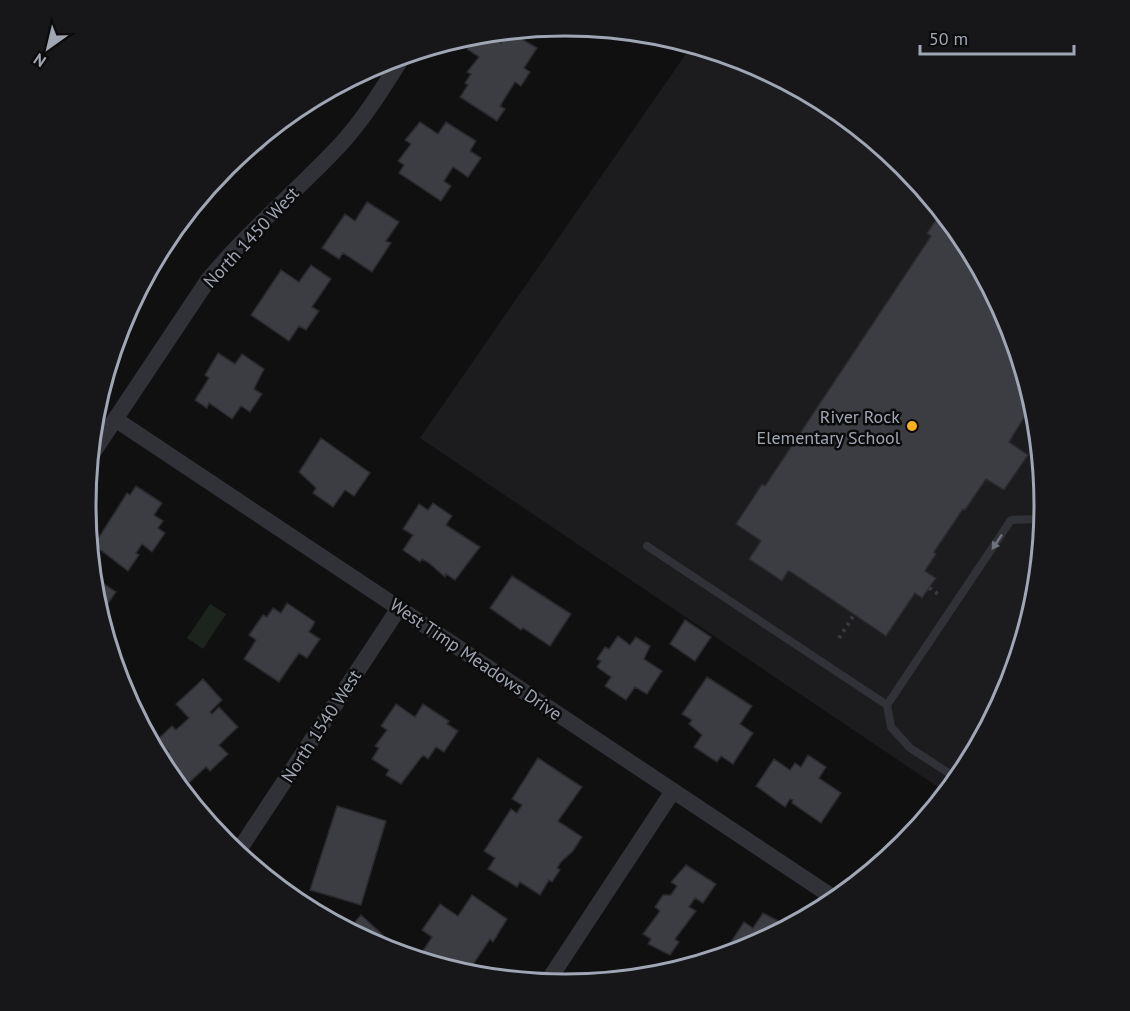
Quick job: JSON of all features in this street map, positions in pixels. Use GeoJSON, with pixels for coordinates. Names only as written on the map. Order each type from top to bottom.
{"type":"FeatureCollection","features":[{"type":"Feature","properties":{"kind":"street","name":"North 1450 West"},"geometry":{"type":"LineString","coordinates":[[100,441],[208,280],[226,258],[341,144],[367,112],[396,68]]}},
{"type":"Feature","properties":{"kind":"street","name":"West Timp Meadows Drive"},"geometry":{"type":"LineString","coordinates":[[115,419],[828,894]]}},
{"type":"Feature","properties":{"kind":"street","name":"North 1540 West"},"geometry":{"type":"LineString","coordinates":[[243,844],[399,608]]}},
{"type":"Feature","properties":{"kind":"street"},"geometry":{"type":"LineString","coordinates":[[552,975],[673,791]]}},
{"type":"Feature","properties":{"kind":"lane"},"geometry":{"type":"LineString","coordinates":[[950,773],[916,751],[891,727],[887,705],[1011,520],[1034,519]]}},
{"type":"Feature","properties":{"kind":"lane"},"geometry":{"type":"LineString","coordinates":[[647,546],[887,705]]}},
{"type":"Feature","properties":{"kind":"path"},"geometry":{"type":"LineString","coordinates":[[929,588],[938,594]]}},
{"type":"Feature","properties":{"kind":"path"},"geometry":{"type":"LineString","coordinates":[[839,638],[854,615]]}},
{"type":"Feature","properties":{"kind":"shaded area"},"geometry":{"type":"Polygon","coordinates":[[[687,52],[745,72],[773,84],[826,115],[851,133],[897,174],[918,196],[955,245],[972,271],[999,326],[1019,384],[1025,414],[1030,444],[1034,506],[1030,567],[1025,597],[1019,627],[999,685],[972,740],[939,788],[420,438],[687,52]]]}},
{"type":"Feature","properties":{"kind":"shaded area"},"geometry":{"type":"Polygon","coordinates":[[[210,604],[226,614],[203,649],[187,638],[210,604]]]}},
{"type":"Feature","properties":{"kind":"building"},"geometry":{"type":"Polygon","coordinates":[[[521,38],[537,48],[524,68],[530,72],[521,86],[515,82],[500,106],[505,109],[497,121],[460,97],[468,85],[465,83],[471,74],[467,72],[479,57],[467,49],[469,46],[498,41],[501,43],[503,40],[521,38]]]}},
{"type":"Feature","properties":{"kind":"building"},"geometry":{"type":"Polygon","coordinates":[[[420,122],[438,134],[446,122],[476,141],[470,151],[481,158],[468,177],[453,167],[444,181],[451,186],[441,201],[399,173],[404,165],[398,161],[411,144],[405,140],[420,122]]]}},
{"type":"Feature","properties":{"kind":"building"},"geometry":{"type":"Polygon","coordinates":[[[367,202],[399,222],[386,241],[391,243],[372,272],[343,253],[339,259],[322,248],[345,214],[355,221],[367,202]]]}},
{"type":"Feature","properties":{"kind":"building","name":"River Rock Elementary School"},"geometry":{"type":"Polygon","coordinates":[[[936,219],[972,271],[999,326],[1019,384],[1025,416],[1009,442],[1028,455],[1004,490],[986,479],[934,552],[936,554],[925,571],[936,578],[922,598],[915,593],[886,636],[791,572],[788,571],[782,581],[749,559],[761,541],[736,524],[762,484],[765,486],[931,236],[927,233],[936,219]]]}},
{"type":"Feature","properties":{"kind":"building"},"geometry":{"type":"Polygon","coordinates":[[[311,265],[331,279],[312,307],[319,311],[306,330],[299,326],[289,341],[251,315],[281,270],[299,282],[311,265]]]}},
{"type":"Feature","properties":{"kind":"building"},"geometry":{"type":"Polygon","coordinates":[[[218,353],[235,364],[242,354],[264,369],[254,389],[262,394],[250,412],[241,406],[232,419],[209,403],[207,408],[195,400],[209,378],[205,375],[218,353]]]}},
{"type":"Feature","properties":{"kind":"building"},"geometry":{"type":"Polygon","coordinates":[[[321,438],[370,473],[354,496],[345,490],[333,507],[313,493],[316,488],[299,472],[321,438]]]}},
{"type":"Feature","properties":{"kind":"building"},"geometry":{"type":"Polygon","coordinates":[[[136,486],[162,503],[154,515],[163,521],[158,528],[165,533],[152,552],[142,544],[136,553],[139,555],[128,571],[98,548],[97,540],[127,493],[130,495],[136,486]]]}},
{"type":"Feature","properties":{"kind":"building"},"geometry":{"type":"Polygon","coordinates":[[[433,503],[452,516],[446,525],[480,547],[455,580],[446,574],[445,577],[429,563],[422,559],[420,562],[403,550],[413,535],[403,529],[419,504],[428,510],[433,503]]]}},
{"type":"Feature","properties":{"kind":"building"},"geometry":{"type":"Polygon","coordinates":[[[512,576],[571,614],[550,646],[523,628],[521,630],[490,608],[512,576]]]}},
{"type":"Feature","properties":{"kind":"building"},"geometry":{"type":"Polygon","coordinates":[[[103,583],[116,592],[107,605],[103,583]]]}},
{"type":"Feature","properties":{"kind":"building"},"geometry":{"type":"Polygon","coordinates":[[[287,603],[315,622],[309,632],[320,639],[307,658],[299,653],[279,682],[244,659],[256,640],[249,635],[263,615],[267,617],[273,608],[281,613],[287,603]]]}},
{"type":"Feature","properties":{"kind":"building"},"geometry":{"type":"Polygon","coordinates":[[[685,620],[711,637],[695,661],[670,644],[685,620]]]}},
{"type":"Feature","properties":{"kind":"building"},"geometry":{"type":"Polygon","coordinates":[[[618,636],[630,645],[636,637],[650,646],[644,659],[662,671],[647,694],[635,687],[626,700],[605,686],[611,677],[597,667],[601,661],[597,659],[605,647],[609,649],[618,636]]]}},
{"type":"Feature","properties":{"kind":"building"},"geometry":{"type":"Polygon","coordinates":[[[707,677],[752,706],[740,724],[753,733],[733,764],[721,756],[717,762],[694,747],[702,735],[689,724],[692,720],[682,714],[707,677]]]}},
{"type":"Feature","properties":{"kind":"building"},"geometry":{"type":"Polygon","coordinates":[[[203,679],[222,700],[210,712],[212,714],[219,707],[238,727],[219,745],[228,754],[210,771],[206,767],[188,784],[167,754],[169,752],[158,739],[172,726],[176,730],[189,718],[176,704],[203,679]]]}},
{"type":"Feature","properties":{"kind":"building"},"geometry":{"type":"Polygon","coordinates":[[[396,704],[415,717],[423,704],[449,721],[447,724],[458,731],[444,752],[436,747],[428,759],[423,755],[401,784],[386,775],[389,770],[372,759],[379,748],[375,746],[387,730],[381,726],[396,704]]]}},
{"type":"Feature","properties":{"kind":"building"},"geometry":{"type":"Polygon","coordinates":[[[808,755],[826,767],[819,778],[841,793],[821,823],[792,803],[793,800],[790,799],[785,807],[756,786],[774,759],[790,770],[795,763],[801,767],[808,755]]]}},
{"type":"Feature","properties":{"kind":"building"},"geometry":{"type":"Polygon","coordinates":[[[538,758],[582,787],[558,821],[582,837],[573,851],[561,862],[557,868],[560,870],[552,882],[549,880],[540,895],[520,882],[517,887],[488,869],[495,858],[484,851],[511,809],[517,813],[522,805],[512,799],[538,758]]]}},
{"type":"Feature","properties":{"kind":"building"},"geometry":{"type":"Polygon","coordinates":[[[337,806],[386,821],[361,905],[310,890],[337,806]]]}},
{"type":"Feature","properties":{"kind":"building"},"geometry":{"type":"Polygon","coordinates":[[[686,865],[716,884],[703,903],[695,898],[689,907],[696,911],[675,939],[679,942],[670,955],[648,944],[651,939],[643,934],[660,911],[655,907],[663,895],[671,895],[677,886],[671,882],[686,865]]]}},
{"type":"Feature","properties":{"kind":"building"},"geometry":{"type":"Polygon","coordinates":[[[472,895],[507,919],[493,942],[490,939],[472,966],[422,952],[432,937],[422,930],[440,904],[458,916],[472,895]]]}},
{"type":"Feature","properties":{"kind":"building"},"geometry":{"type":"Polygon","coordinates":[[[763,913],[781,922],[729,945],[744,922],[753,928],[763,913]]]}},
{"type":"Feature","properties":{"kind":"building"},"geometry":{"type":"Polygon","coordinates":[[[361,915],[383,935],[381,937],[353,925],[361,915]]]}},
{"type":"Feature","properties":{"kind":"place","name":"River Rock Elementary School"},"geometry":{"type":"Point","coordinates":[912,426]}}]}
